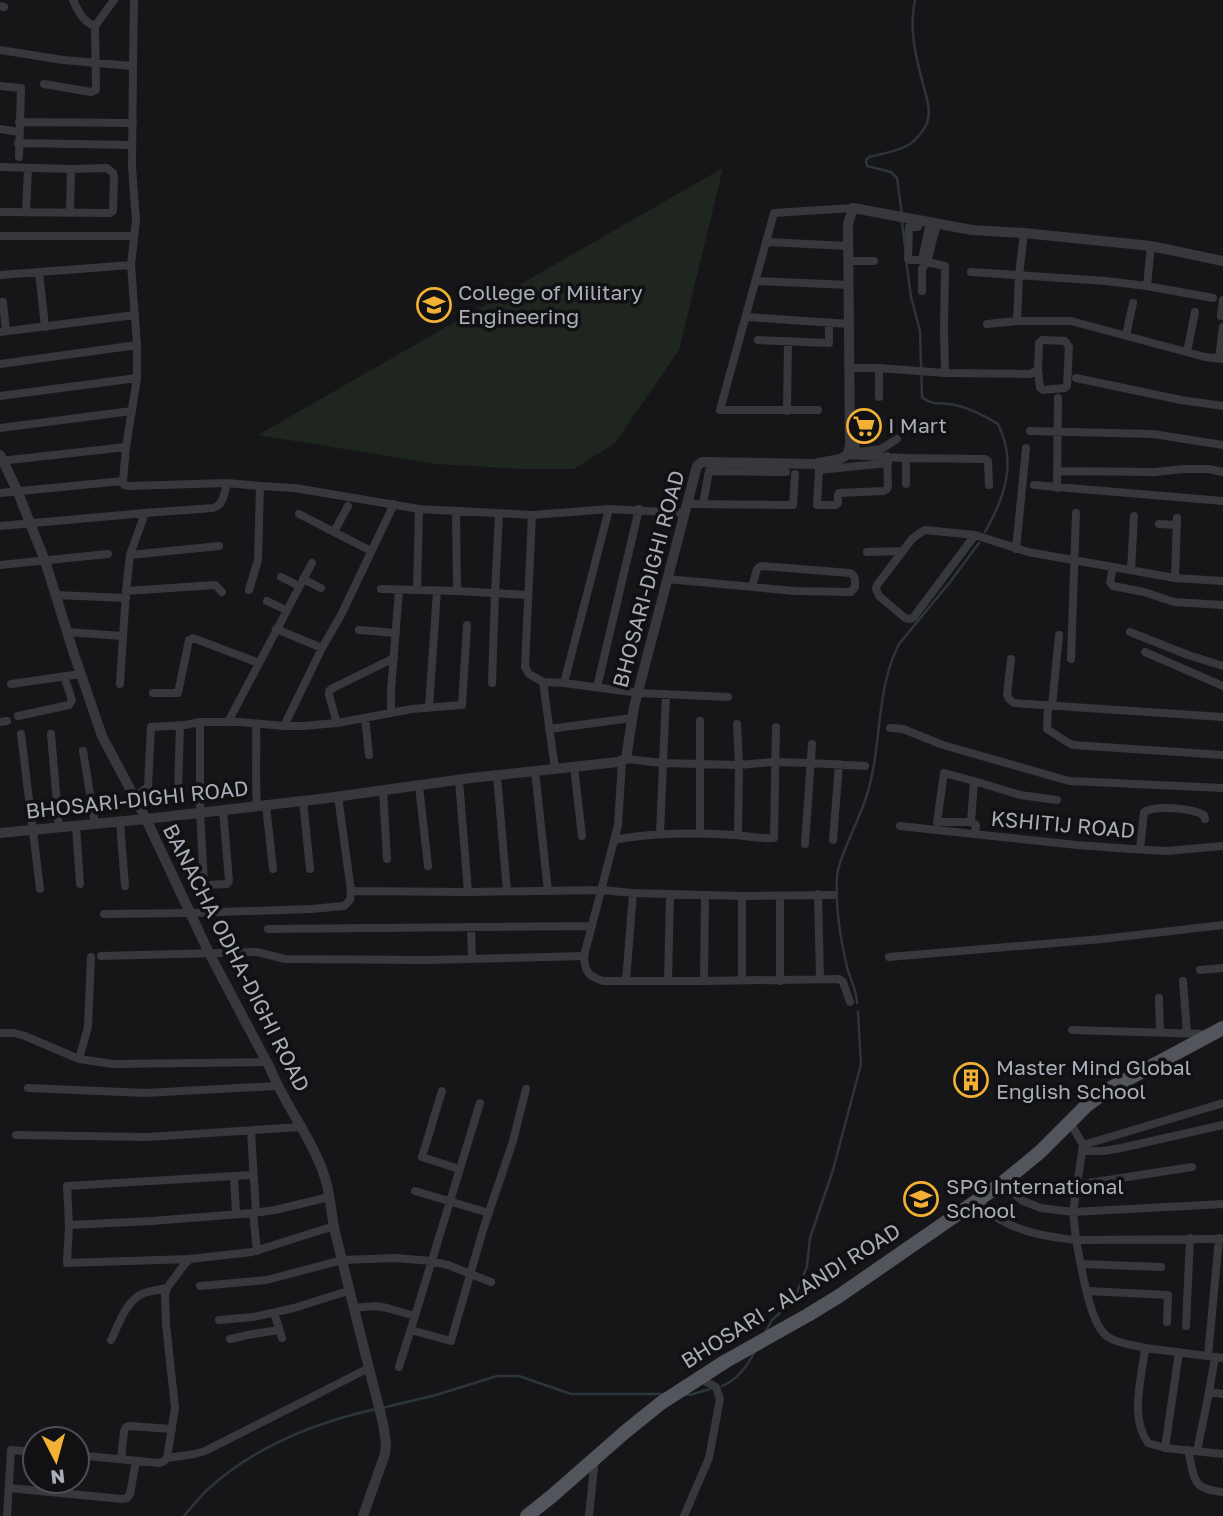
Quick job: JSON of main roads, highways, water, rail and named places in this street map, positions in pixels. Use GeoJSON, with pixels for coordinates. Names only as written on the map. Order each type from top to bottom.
{"type":"FeatureCollection","features":[{"type":"Feature","properties":{"kind":"main road","name":"BHOSARI - ALANDI ROAD"},"geometry":{"type":"LineString","coordinates":[[527,1516],[661,1403],[839,1296],[1001,1184],[1109,1089],[1217,1031]]}},
{"type":"Feature","properties":{"kind":"waterway"},"geometry":{"type":"LineString","coordinates":[[902,215],[897,178],[891,172],[867,166],[866,160],[910,144],[927,123],[928,107],[914,40],[915,0]]}},
{"type":"Feature","properties":{"kind":"waterway"},"geometry":{"type":"LineString","coordinates":[[902,221],[905,246]]}},
{"type":"Feature","properties":{"kind":"waterway"},"geometry":{"type":"LineString","coordinates":[[906,260],[911,297],[920,331],[922,397],[929,402],[961,406],[983,415],[998,424],[1004,438],[1008,466],[1006,479],[998,506],[985,532]]}},
{"type":"Feature","properties":{"kind":"waterway"},"geometry":{"type":"LineString","coordinates":[[857,1003],[840,933],[837,876],[870,786],[885,683],[899,644],[979,543]]}},
{"type":"Feature","properties":{"kind":"waterway"},"geometry":{"type":"LineString","coordinates":[[766,1331],[772,1320],[794,1300],[807,1266],[810,1238],[833,1170],[861,1064],[858,1012]]}},
{"type":"Feature","properties":{"kind":"waterway"},"geometry":{"type":"LineString","coordinates":[[722,1386],[742,1372],[755,1351]]}},
{"type":"Feature","properties":{"kind":"waterway"},"geometry":{"type":"LineString","coordinates":[[382,1408],[497,1376],[519,1376],[571,1394],[664,1394]]}},
{"type":"Feature","properties":{"kind":"waterway"},"geometry":{"type":"LineString","coordinates":[[684,1394],[690,1395],[710,1389]]}},
{"type":"Feature","properties":{"kind":"waterway"},"geometry":{"type":"LineString","coordinates":[[184,1516],[224,1475],[264,1449],[307,1429],[376,1409]]}},
{"type":"Feature","properties":{"kind":"place","name":"College of Military Engineering"},"geometry":{"type":"Point","coordinates":[434,305]}},
{"type":"Feature","properties":{"kind":"place","name":"I Mart"},"geometry":{"type":"Point","coordinates":[864,426]}},
{"type":"Feature","properties":{"kind":"place","name":"Master Mind Global English School"},"geometry":{"type":"Point","coordinates":[971,1080]}},
{"type":"Feature","properties":{"kind":"place","name":"SPG International School"},"geometry":{"type":"Point","coordinates":[921,1199]}}]}
